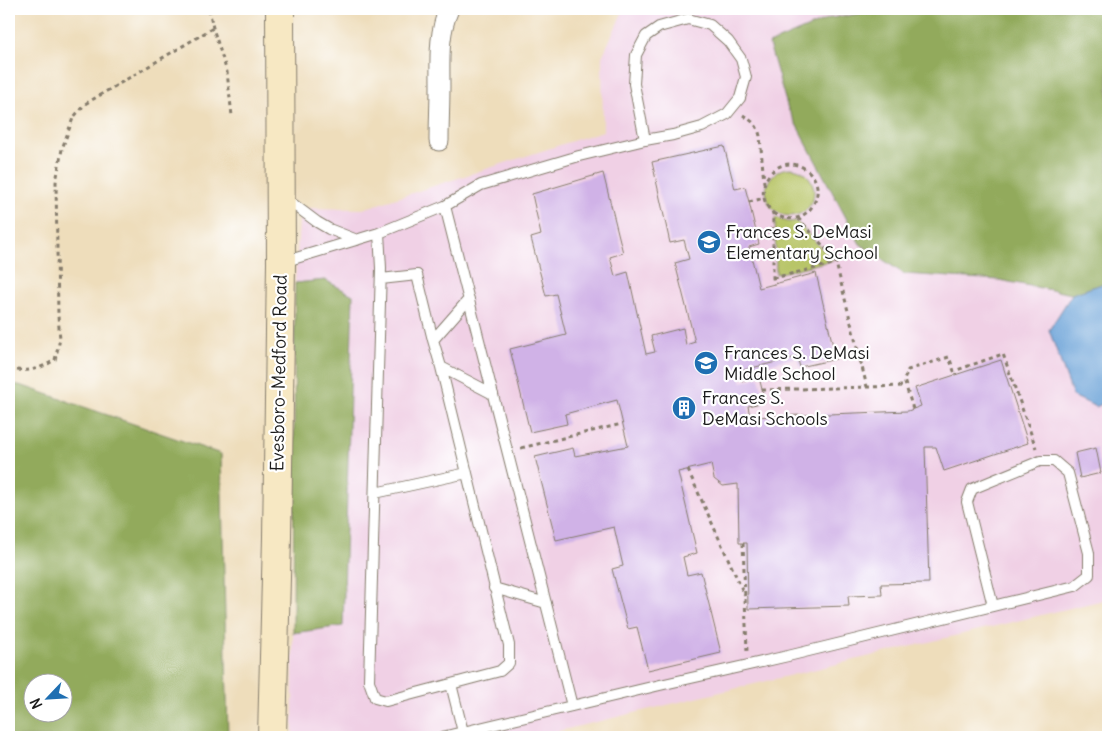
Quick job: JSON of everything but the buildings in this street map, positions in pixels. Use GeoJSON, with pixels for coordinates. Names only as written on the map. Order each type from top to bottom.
{"type":"FeatureCollection","features":[{"type":"Feature","properties":{"kind":"street","name":"Evesboro-Medford Road"},"geometry":{"type":"LineString","coordinates":[[272,737],[281,263],[280,9]]}},
{"type":"Feature","properties":{"kind":"street"},"geometry":{"type":"LineString","coordinates":[[439,141],[441,38],[449,9]]}},
{"type":"Feature","properties":{"kind":"lane"},"geometry":{"type":"LineString","coordinates":[[281,263],[379,234],[446,206],[481,186],[579,156],[702,127],[727,114],[740,98],[746,77],[741,59],[728,41],[710,24],[688,19],[659,27],[646,36],[636,55],[634,84],[645,140]]}},
{"type":"Feature","properties":{"kind":"lane"},"geometry":{"type":"LineString","coordinates":[[280,194],[317,222],[357,240]]}},
{"type":"Feature","properties":{"kind":"lane"},"geometry":{"type":"LineString","coordinates":[[446,206],[572,706]]}},
{"type":"Feature","properties":{"kind":"lane"},"geometry":{"type":"LineString","coordinates":[[379,234],[381,279],[370,681],[375,698],[386,701],[500,671],[509,663],[508,645],[417,275],[381,279]]}},
{"type":"Feature","properties":{"kind":"lane"},"geometry":{"type":"LineString","coordinates":[[433,340],[469,299]]}},
{"type":"Feature","properties":{"kind":"lane"},"geometry":{"type":"LineString","coordinates":[[441,367],[493,394]]}},
{"type":"Feature","properties":{"kind":"lane"},"geometry":{"type":"LineString","coordinates":[[442,737],[748,665],[993,606],[1076,586],[1089,575],[1090,553],[1068,473],[1054,461],[1040,461],[972,489],[967,502],[993,606]]}},
{"type":"Feature","properties":{"kind":"lane"},"geometry":{"type":"LineString","coordinates":[[375,493],[467,473]]}},
{"type":"Feature","properties":{"kind":"lane"},"geometry":{"type":"LineString","coordinates":[[494,588],[546,603]]}},
{"type":"Feature","properties":{"kind":"lane"},"geometry":{"type":"LineString","coordinates":[[451,684],[462,732]]}},
{"type":"Feature","properties":{"kind":"path"},"geometry":{"type":"LineString","coordinates":[[209,9],[227,72],[232,116]]}},
{"type":"Feature","properties":{"kind":"path"},"geometry":{"type":"LineString","coordinates":[[9,369],[22,371],[40,368],[55,360],[60,339],[56,182],[62,149],[73,118],[85,104],[213,28]]}},
{"type":"Feature","properties":{"kind":"path"},"geometry":{"type":"LineString","coordinates":[[732,108],[755,124],[758,129],[764,198],[769,209],[785,218],[798,218],[811,209],[815,202],[817,194],[814,179],[803,168],[795,165],[779,167],[773,171],[764,184]]}},
{"type":"Feature","properties":{"kind":"path"},"geometry":{"type":"LineString","coordinates":[[749,202],[764,198]]}},
{"type":"Feature","properties":{"kind":"path"},"geometry":{"type":"LineString","coordinates":[[773,212],[773,278],[775,284]]}},
{"type":"Feature","properties":{"kind":"path"},"geometry":{"type":"LineString","coordinates":[[798,218],[837,263],[867,387]]}},
{"type":"Feature","properties":{"kind":"path"},"geometry":{"type":"LineString","coordinates":[[773,278],[837,263]]}},
{"type":"Feature","properties":{"kind":"path"},"geometry":{"type":"LineString","coordinates":[[914,409],[904,380],[908,370],[949,357],[954,371],[1003,354],[1040,461]]}},
{"type":"Feature","properties":{"kind":"path"},"geometry":{"type":"LineString","coordinates":[[762,390],[905,386]]}},
{"type":"Feature","properties":{"kind":"path"},"geometry":{"type":"LineString","coordinates":[[508,451],[622,424]]}},
{"type":"Feature","properties":{"kind":"path"},"geometry":{"type":"LineString","coordinates":[[688,470],[745,596]]}},
{"type":"Feature","properties":{"kind":"path"},"geometry":{"type":"LineString","coordinates":[[743,543],[748,665]]}},
{"type":"Feature","properties":{"kind":"shaded area","name":"Frances S. DeMasi Middle School"},"geometry":{"type":"Polygon","coordinates":[[[624,9],[895,9],[830,18],[999,280],[1072,294],[1049,330],[1096,407],[1108,401],[1108,599],[534,737],[293,737],[293,633],[343,626],[325,280],[295,283],[300,208],[363,209],[603,131],[602,57],[624,9]]]}},
{"type":"Feature","properties":{"kind":"green space"},"geometry":{"type":"Polygon","coordinates":[[[895,9],[1108,9],[1108,282],[1072,294],[999,280],[904,274],[860,244],[788,109],[769,44],[830,18],[895,9]]]}},
{"type":"Feature","properties":{"kind":"green space"},"geometry":{"type":"Polygon","coordinates":[[[785,168],[795,168],[804,172],[810,178],[813,183],[813,201],[804,212],[795,216],[785,216],[776,212],[770,206],[766,197],[766,187],[770,178],[776,172],[785,168]]]}},
{"type":"Feature","properties":{"kind":"green space"},"geometry":{"type":"Polygon","coordinates":[[[775,217],[788,222],[796,221],[833,260],[776,274],[775,217]]]}},
{"type":"Feature","properties":{"kind":"green space"},"geometry":{"type":"Polygon","coordinates":[[[325,280],[353,295],[343,626],[293,633],[295,283],[325,280]]]}},
{"type":"Feature","properties":{"kind":"green space"},"geometry":{"type":"Polygon","coordinates":[[[9,383],[23,386],[221,454],[228,737],[9,737],[9,383]]]}},
{"type":"Feature","properties":{"kind":"water"},"geometry":{"type":"Polygon","coordinates":[[[1108,282],[1108,401],[1096,407],[1073,396],[1049,330],[1072,294],[1108,282]]]}},
{"type":"Feature","properties":{"kind":"place","name":"Frances S. DeMasi Elementary School"},"geometry":{"type":"Point","coordinates":[709,242]}},
{"type":"Feature","properties":{"kind":"place","name":"Frances S. DeMasi Middle School"},"geometry":{"type":"Point","coordinates":[706,363]}},
{"type":"Feature","properties":{"kind":"place","name":"Frances S. DeMasi Schools"},"geometry":{"type":"Point","coordinates":[684,408]}}]}
